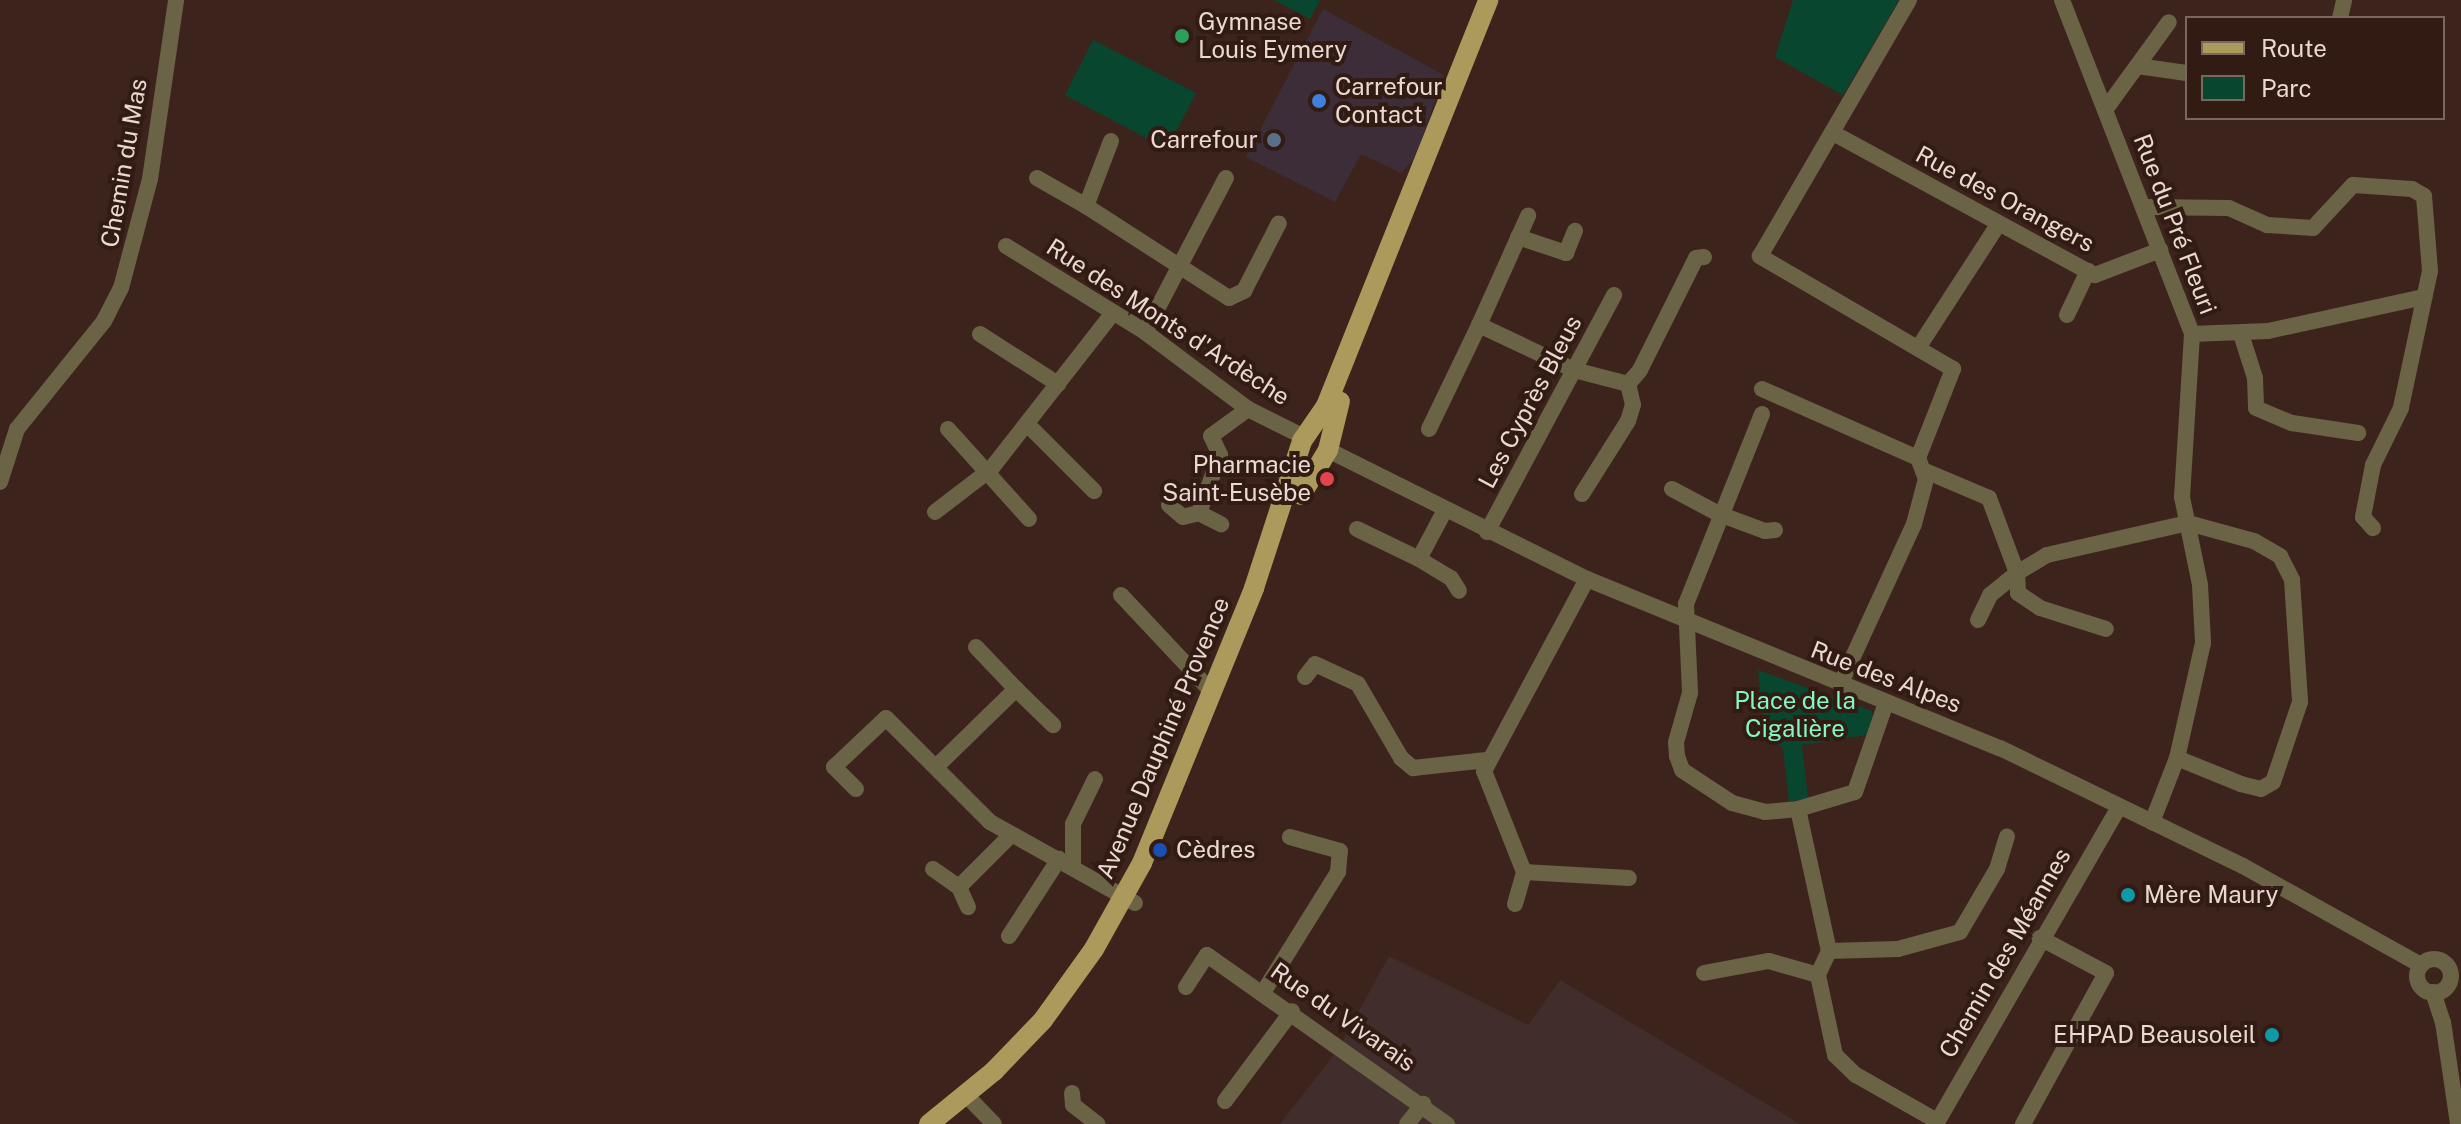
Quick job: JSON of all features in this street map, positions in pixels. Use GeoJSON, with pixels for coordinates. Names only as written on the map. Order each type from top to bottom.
{"type":"FeatureCollection","features":[{"type":"Feature","properties":{"kind":"main road","name":"Avenue Dauphiné Provence"},"geometry":{"type":"LineString","coordinates":[[946,1124],[969,1099],[1051,1027],[1130,899],[1315,444],[1326,406],[1488,0]]}},
{"type":"Feature","properties":{"kind":"main road","name":"Avenue Dauphiné Provence"},"geometry":{"type":"LineString","coordinates":[[1130,899],[1315,444]]}},
{"type":"Feature","properties":{"kind":"main road","name":"Avenue Dauphiné Provence"},"geometry":{"type":"LineString","coordinates":[[929,1124],[969,1099]]}},
{"type":"Feature","properties":{"kind":"street","name":"Chemin du Mas"},"geometry":{"type":"LineString","coordinates":[[0,482],[6,454],[36,400],[104,321],[136,247],[176,0]]}},
{"type":"Feature","properties":{"kind":"street"},"geometry":{"type":"LineString","coordinates":[[1840,685],[1914,524],[1926,479],[1921,464],[1953,369],[1760,256],[1909,0]]}},
{"type":"Feature","properties":{"kind":"street","name":"Rue du Pré Fleuri"},"geometry":{"type":"LineString","coordinates":[[2062,0],[2192,334],[2181,458],[2188,523],[2200,585],[2203,643],[2177,758],[2152,822]]}},
{"type":"Feature","properties":{"kind":"street"},"geometry":{"type":"LineString","coordinates":[[2105,110],[2169,22]]}},
{"type":"Feature","properties":{"kind":"street"},"geometry":{"type":"LineString","coordinates":[[2137,66],[2185,73]]}},
{"type":"Feature","properties":{"kind":"street","name":"Rue des Orangers"},"geometry":{"type":"LineString","coordinates":[[1833,133],[2095,275],[2160,250]]}},
{"type":"Feature","properties":{"kind":"street"},"geometry":{"type":"LineString","coordinates":[[1086,206],[1111,141]]}},
{"type":"Feature","properties":{"kind":"street"},"geometry":{"type":"LineString","coordinates":[[1037,178],[1229,298],[1244,291],[1279,223]]}},
{"type":"Feature","properties":{"kind":"street"},"geometry":{"type":"LineString","coordinates":[[1145,332],[1181,269],[1226,178]]}},
{"type":"Feature","properties":{"kind":"street"},"geometry":{"type":"LineString","coordinates":[[2144,207],[2229,208],[2267,225],[2313,228],[2353,185],[2412,189],[2425,202],[2430,271],[2401,408],[2373,465],[2363,517],[2373,528]]}},
{"type":"Feature","properties":{"kind":"street"},"geometry":{"type":"LineString","coordinates":[[1429,429],[1528,216]]}},
{"type":"Feature","properties":{"kind":"street"},"geometry":{"type":"LineString","coordinates":[[1918,348],[1998,225]]}},
{"type":"Feature","properties":{"kind":"street"},"geometry":{"type":"LineString","coordinates":[[1518,237],[1566,253],[1575,231]]}},
{"type":"Feature","properties":{"kind":"street","name":"Rue des Monts d'Ardèche"},"geometry":{"type":"LineString","coordinates":[[1006,246],[1145,332],[1248,409],[1315,444]]}},
{"type":"Feature","properties":{"kind":"street"},"geometry":{"type":"LineString","coordinates":[[1628,384],[1640,370],[1696,258],[1704,257]]}},
{"type":"Feature","properties":{"kind":"street"},"geometry":{"type":"LineString","coordinates":[[2067,315],[2088,271]]}},
{"type":"Feature","properties":{"kind":"street","name":"Les Cyprès Bleus"},"geometry":{"type":"LineString","coordinates":[[1487,532],[1614,295]]}},
{"type":"Feature","properties":{"kind":"street"},"geometry":{"type":"LineString","coordinates":[[2192,334],[2241,334],[2424,297]]}},
{"type":"Feature","properties":{"kind":"street"},"geometry":{"type":"LineString","coordinates":[[935,512],[986,473],[1113,313]]}},
{"type":"Feature","properties":{"kind":"street"},"geometry":{"type":"LineString","coordinates":[[1479,325],[1574,370],[1628,384]]}},
{"type":"Feature","properties":{"kind":"street"},"geometry":{"type":"LineString","coordinates":[[980,334],[1058,384]]}},
{"type":"Feature","properties":{"kind":"street"},"geometry":{"type":"LineString","coordinates":[[2241,334],[2255,378],[2256,408],[2292,423],[2358,433]]}},
{"type":"Feature","properties":{"kind":"street"},"geometry":{"type":"LineString","coordinates":[[1582,494],[1628,421],[1633,405],[1628,384]]}},
{"type":"Feature","properties":{"kind":"street"},"geometry":{"type":"LineString","coordinates":[[1762,389],[1989,498],[2017,573],[2018,593],[2040,608],[2106,629]]}},
{"type":"Feature","properties":{"kind":"street"},"geometry":{"type":"LineString","coordinates":[[1199,513],[1220,455],[1211,436],[1248,409]]}},
{"type":"Feature","properties":{"kind":"street"},"geometry":{"type":"LineString","coordinates":[[1762,414],[1719,514],[1683,619],[1690,693],[1676,742],[1682,770],[1732,803],[1765,812],[1798,809],[1855,792],[1886,703]]}},
{"type":"Feature","properties":{"kind":"street"},"geometry":{"type":"LineString","coordinates":[[1027,424],[1094,491]]}},
{"type":"Feature","properties":{"kind":"street"},"geometry":{"type":"LineString","coordinates":[[948,429],[1029,519]]}},
{"type":"Feature","properties":{"kind":"street","name":"Rue des Alpes"},"geometry":{"type":"LineString","coordinates":[[1315,444],[1587,579],[1840,685],[1987,742],[2152,822],[2421,965]]}},
{"type":"Feature","properties":{"kind":"street"},"geometry":{"type":"LineString","coordinates":[[1672,489],[1719,514],[1765,531],[1775,530]]}},
{"type":"Feature","properties":{"kind":"street"},"geometry":{"type":"LineString","coordinates":[[1169,505],[1183,517],[1199,513],[1221,524]]}},
{"type":"Feature","properties":{"kind":"street"},"geometry":{"type":"LineString","coordinates":[[1419,559],[1445,510]]}},
{"type":"Feature","properties":{"kind":"street"},"geometry":{"type":"LineString","coordinates":[[1978,620],[1990,595],[2017,573],[2047,555],[2188,523],[2254,541],[2289,567],[2300,702],[2273,782],[2261,789],[2177,758]]}},
{"type":"Feature","properties":{"kind":"street"},"geometry":{"type":"LineString","coordinates":[[1357,529],[1451,578],[1459,591]]}},
{"type":"Feature","properties":{"kind":"street"},"geometry":{"type":"LineString","coordinates":[[1515,904],[1524,872],[1488,791],[1487,760],[1587,579]]}},
{"type":"Feature","properties":{"kind":"street"},"geometry":{"type":"LineString","coordinates":[[1121,595],[1213,693]]}},
{"type":"Feature","properties":{"kind":"street"},"geometry":{"type":"LineString","coordinates":[[976,647],[1053,725]]}},
{"type":"Feature","properties":{"kind":"street"},"geometry":{"type":"LineString","coordinates":[[1305,677],[1315,664],[1358,684],[1401,758],[1413,768],[1487,760]]}},
{"type":"Feature","properties":{"kind":"street"},"geometry":{"type":"LineString","coordinates":[[936,767],[1016,689]]}},
{"type":"Feature","properties":{"kind":"street"},"geometry":{"type":"LineString","coordinates":[[856,789],[834,767],[886,718],[1010,836],[1066,862],[1130,899]]}},
{"type":"Feature","properties":{"kind":"street"},"geometry":{"type":"LineString","coordinates":[[1009,936],[1066,862],[1073,824],[1095,779]]}},
{"type":"Feature","properties":{"kind":"street","name":"Chemin des Méannes"},"geometry":{"type":"LineString","coordinates":[[1937,1123],[2040,938],[2119,807]]}},
{"type":"Feature","properties":{"kind":"street"},"geometry":{"type":"LineString","coordinates":[[1798,809],[1829,951],[1818,975],[1833,1047],[1844,1065],[1937,1123]]}},
{"type":"Feature","properties":{"kind":"street"},"geometry":{"type":"LineString","coordinates":[[959,887],[1010,836]]}},
{"type":"Feature","properties":{"kind":"street"},"geometry":{"type":"LineString","coordinates":[[1264,991],[1338,872],[1340,851],[1290,837]]}},
{"type":"Feature","properties":{"kind":"street"},"geometry":{"type":"LineString","coordinates":[[1829,951],[1898,949],[1960,932],[1997,869],[2007,837]]}},
{"type":"Feature","properties":{"kind":"street"},"geometry":{"type":"LineString","coordinates":[[933,869],[959,887],[968,907]]}},
{"type":"Feature","properties":{"kind":"street"},"geometry":{"type":"LineString","coordinates":[[1524,872],[1629,878]]}},
{"type":"Feature","properties":{"kind":"street"},"geometry":{"type":"LineString","coordinates":[[2023,1124],[2106,973],[2040,938]]}},
{"type":"Feature","properties":{"kind":"street","name":"Rue du Vivarais"},"geometry":{"type":"LineString","coordinates":[[1186,987],[1207,955],[1264,991],[1447,1124]]}},
{"type":"Feature","properties":{"kind":"street"},"geometry":{"type":"LineString","coordinates":[[2433,992],[2447,986],[2456,973],[2438,959],[2421,965],[2419,982],[2433,992],[2443,1022],[2458,1124]]}},
{"type":"Feature","properties":{"kind":"street"},"geometry":{"type":"LineString","coordinates":[[1704,973],[1769,961],[1818,975]]}},
{"type":"Feature","properties":{"kind":"street"},"geometry":{"type":"LineString","coordinates":[[1225,1101],[1292,1011]]}},
{"type":"Feature","properties":{"kind":"street"},"geometry":{"type":"LineString","coordinates":[[1072,1093],[1073,1105],[1097,1124]]}},
{"type":"Feature","properties":{"kind":"street"},"geometry":{"type":"LineString","coordinates":[[969,1099],[994,1124]]}},
{"type":"Feature","properties":{"kind":"street"},"geometry":{"type":"LineString","coordinates":[[1407,1124],[1423,1104]]}},
{"type":"Feature","properties":{"kind":"shaded area"},"geometry":{"type":"Polygon","coordinates":[[[1323,9],[1444,75],[1415,158],[1401,173],[1361,154],[1335,202],[1246,157],[1323,9]]]}},
{"type":"Feature","properties":{"kind":"shaded area"},"geometry":{"type":"Polygon","coordinates":[[[1389,956],[1528,1025],[1560,980],[1800,1124],[1280,1124],[1337,1051],[1389,956]]]}},
{"type":"Feature","properties":{"kind":"green space"},"geometry":{"type":"Polygon","coordinates":[[[1274,0],[1320,0],[1310,19],[1274,0]]]}},
{"type":"Feature","properties":{"kind":"green space"},"geometry":{"type":"Polygon","coordinates":[[[1793,0],[1899,0],[1843,95],[1775,57],[1793,0]]]}},
{"type":"Feature","properties":{"kind":"green space"},"geometry":{"type":"Polygon","coordinates":[[[1093,40],[1196,93],[1167,149],[1065,95],[1093,40]]]}},
{"type":"Feature","properties":{"kind":"green space","name":"Place de la Cigalière"},"geometry":{"type":"Polygon","coordinates":[[[1758,670],[1872,711],[1874,721],[1866,735],[1802,745],[1808,798],[1789,802],[1783,749],[1764,731],[1758,670]]]}},
{"type":"Feature","properties":{"kind":"place","name":"Gymnase Louis Eymery"},"geometry":{"type":"Point","coordinates":[1182,36]}},
{"type":"Feature","properties":{"kind":"place","name":"Carrefour Contact"},"geometry":{"type":"Point","coordinates":[1319,101]}},
{"type":"Feature","properties":{"kind":"place","name":"Carrefour"},"geometry":{"type":"Point","coordinates":[1274,140]}},
{"type":"Feature","properties":{"kind":"place","name":"Pharmacie Saint-Eusèbe"},"geometry":{"type":"Point","coordinates":[1327,479]}},
{"type":"Feature","properties":{"kind":"place","name":"Cèdres"},"geometry":{"type":"Point","coordinates":[1160,850]}},
{"type":"Feature","properties":{"kind":"place","name":"Mère Maury"},"geometry":{"type":"Point","coordinates":[2128,895]}},
{"type":"Feature","properties":{"kind":"place","name":"EHPAD Beausoleil"},"geometry":{"type":"Point","coordinates":[2272,1035]}}]}
